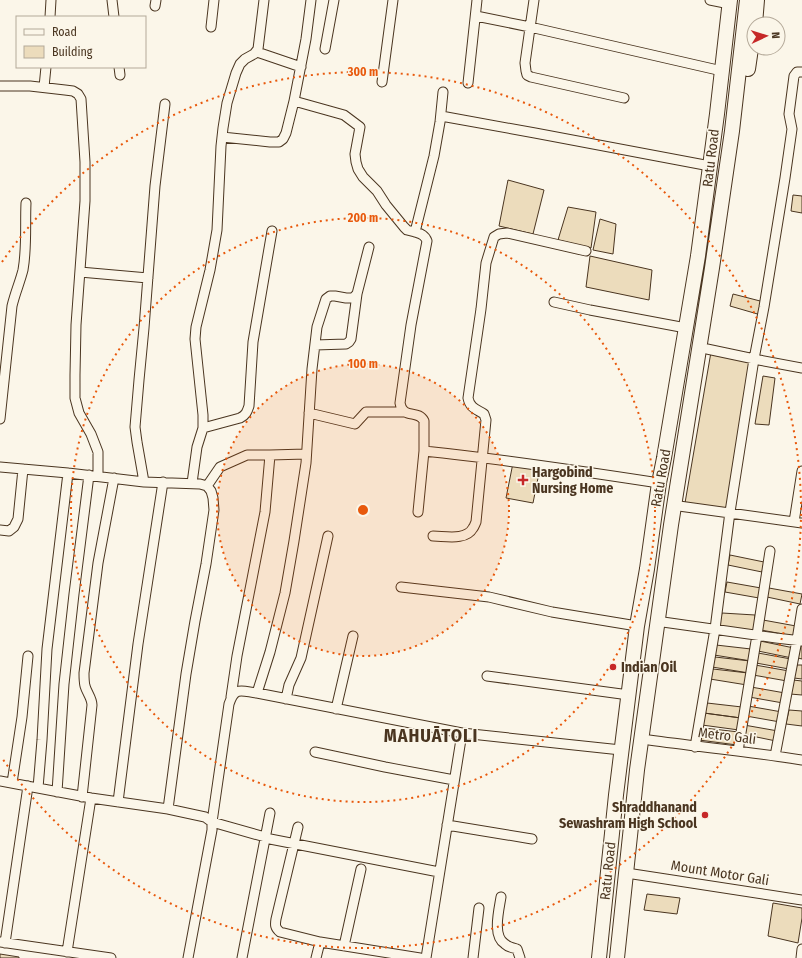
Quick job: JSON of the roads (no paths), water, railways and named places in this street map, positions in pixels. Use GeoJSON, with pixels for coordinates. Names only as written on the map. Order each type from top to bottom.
{"type":"FeatureCollection","features":[{"type":"Feature","properties":{"kind":"main road"},"geometry":{"type":"LineString","coordinates":[[617,958],[637,770],[671,525],[712,268],[732,130],[746,0]]}},
{"type":"Feature","properties":{"kind":"main road"},"geometry":{"type":"LineString","coordinates":[[756,16],[757,0]]}},
{"type":"Feature","properties":{"kind":"main road","name":"Ratu Road"},"geometry":{"type":"LineString","coordinates":[[599,958],[621,750],[637,626],[647,569],[659,483],[698,256],[732,1]]}},
{"type":"Feature","properties":{"kind":"main road"},"geometry":{"type":"LineString","coordinates":[[607,958],[628,769],[661,524],[702,274],[723,129],[732,1]]}},
{"type":"Feature","properties":{"kind":"main road","name":"Ratu Road"},"geometry":{"type":"LineString","coordinates":[[624,958],[636,835],[679,506],[707,349],[732,188],[750,56]]}},
{"type":"Feature","properties":{"kind":"street"},"geometry":{"type":"LineString","coordinates":[[50,16],[51,0]]}},
{"type":"Feature","properties":{"kind":"street"},"geometry":{"type":"LineString","coordinates":[[112,0],[114,16]]}},
{"type":"Feature","properties":{"kind":"street"},"geometry":{"type":"LineString","coordinates":[[211,27],[214,0]]}},
{"type":"Feature","properties":{"kind":"street"},"geometry":{"type":"LineString","coordinates":[[254,54],[258,50],[264,0]]}},
{"type":"Feature","properties":{"kind":"street"},"geometry":{"type":"LineString","coordinates":[[222,137],[270,142],[279,142],[283,139],[286,133],[294,101],[311,0]]}},
{"type":"Feature","properties":{"kind":"street"},"geometry":{"type":"LineString","coordinates":[[325,49],[334,0]]}},
{"type":"Feature","properties":{"kind":"street"},"geometry":{"type":"LineString","coordinates":[[382,82],[393,0]]}},
{"type":"Feature","properties":{"kind":"street"},"geometry":{"type":"LineString","coordinates":[[468,83],[477,0]]}},
{"type":"Feature","properties":{"kind":"street"},"geometry":{"type":"LineString","coordinates":[[534,0],[525,63],[527,75],[624,98]]}},
{"type":"Feature","properties":{"kind":"street"},"geometry":{"type":"LineString","coordinates":[[710,0],[732,1]]}},
{"type":"Feature","properties":{"kind":"street"},"geometry":{"type":"LineString","coordinates":[[476,16],[722,71]]}},
{"type":"Feature","properties":{"kind":"street"},"geometry":{"type":"LineString","coordinates":[[192,484],[197,448],[203,428],[195,338],[196,327],[218,230],[222,137],[227,103],[240,64],[245,59],[257,52],[301,66]]}},
{"type":"Feature","properties":{"kind":"street"},"geometry":{"type":"LineString","coordinates":[[44,87],[46,68]]}},
{"type":"Feature","properties":{"kind":"street"},"geometry":{"type":"LineString","coordinates":[[695,746],[715,629],[730,512],[754,359],[790,148],[792,129],[789,114],[794,76],[797,72],[802,72]]}},
{"type":"Feature","properties":{"kind":"street"},"geometry":{"type":"LineString","coordinates":[[0,86],[30,86],[73,91],[78,94],[81,99],[86,201],[76,325],[75,398],[79,414],[91,434],[98,452],[74,594],[64,684],[58,792]]}},
{"type":"Feature","properties":{"kind":"street"},"geometry":{"type":"LineString","coordinates":[[415,232],[434,156],[441,116],[443,92]]}},
{"type":"Feature","properties":{"kind":"street"},"geometry":{"type":"LineString","coordinates":[[294,101],[344,115],[360,127],[355,154],[358,169],[363,177],[377,191],[386,205],[404,227],[407,230],[424,235],[426,238],[427,241],[411,325],[400,403],[404,412]]}},
{"type":"Feature","properties":{"kind":"street"},"geometry":{"type":"LineString","coordinates":[[144,482],[135,427],[155,186],[165,104]]}},
{"type":"Feature","properties":{"kind":"street"},"geometry":{"type":"LineString","coordinates":[[441,116],[535,132],[710,166]]}},
{"type":"Feature","properties":{"kind":"street"},"geometry":{"type":"LineString","coordinates":[[0,420],[12,306],[23,270],[26,203]]}},
{"type":"Feature","properties":{"kind":"street"},"geometry":{"type":"LineString","coordinates":[[203,428],[240,418],[247,413],[249,406],[253,342],[272,231]]}},
{"type":"Feature","properties":{"kind":"street"},"geometry":{"type":"LineString","coordinates":[[433,536],[464,536],[470,533],[476,522],[486,420],[484,414],[469,404],[468,398],[486,264],[494,238],[499,234],[507,233],[586,251]]}},
{"type":"Feature","properties":{"kind":"street"},"geometry":{"type":"LineString","coordinates":[[315,345],[346,344],[351,339],[357,294],[369,246]]}},
{"type":"Feature","properties":{"kind":"street"},"geometry":{"type":"LineString","coordinates":[[80,272],[148,278]]}},
{"type":"Feature","properties":{"kind":"street"},"geometry":{"type":"LineString","coordinates":[[257,693],[270,652],[285,592],[294,541],[306,454],[312,369],[317,327],[326,299],[330,296],[353,298],[357,294]]}},
{"type":"Feature","properties":{"kind":"street"},"geometry":{"type":"LineString","coordinates":[[554,302],[686,328]]}},
{"type":"Feature","properties":{"kind":"street"},"geometry":{"type":"LineString","coordinates":[[707,349],[802,368]]}},
{"type":"Feature","properties":{"kind":"street"},"geometry":{"type":"LineString","coordinates":[[309,413],[355,424],[366,412],[404,412],[422,418],[424,422],[424,451],[418,512]]}},
{"type":"Feature","properties":{"kind":"street"},"geometry":{"type":"LineString","coordinates":[[424,451],[558,467],[659,483]]}},
{"type":"Feature","properties":{"kind":"street"},"geometry":{"type":"LineString","coordinates":[[188,958],[212,830],[237,656],[265,512],[270,454]]}},
{"type":"Feature","properties":{"kind":"street"},"geometry":{"type":"LineString","coordinates":[[207,486],[220,467],[247,455],[306,454]]}},
{"type":"Feature","properties":{"kind":"street"},"geometry":{"type":"LineString","coordinates":[[0,467],[144,482],[200,484],[207,486],[211,491],[214,510],[206,564],[186,674],[168,809]]}},
{"type":"Feature","properties":{"kind":"street"},"geometry":{"type":"LineString","coordinates":[[0,530],[9,531],[14,527],[18,519],[23,469]]}},
{"type":"Feature","properties":{"kind":"street"},"geometry":{"type":"LineString","coordinates":[[679,506],[798,522],[802,471]]}},
{"type":"Feature","properties":{"kind":"street"},"geometry":{"type":"LineString","coordinates":[[38,788],[47,649],[68,473]]}},
{"type":"Feature","properties":{"kind":"street"},"geometry":{"type":"LineString","coordinates":[[67,952],[86,797],[92,705],[92,701],[85,686],[84,673],[98,563],[114,478]]}},
{"type":"Feature","properties":{"kind":"street"},"geometry":{"type":"LineString","coordinates":[[118,802],[138,644],[163,482]]}},
{"type":"Feature","properties":{"kind":"street"},"geometry":{"type":"LineString","coordinates":[[286,699],[289,685],[301,658],[328,536]]}},
{"type":"Feature","properties":{"kind":"street"},"geometry":{"type":"LineString","coordinates":[[738,751],[770,551]]}},
{"type":"Feature","properties":{"kind":"street"},"geometry":{"type":"LineString","coordinates":[[402,587],[488,597],[552,612],[637,626]]}},
{"type":"Feature","properties":{"kind":"street"},"geometry":{"type":"LineString","coordinates":[[775,756],[800,641],[802,609]]}},
{"type":"Feature","properties":{"kind":"street"},"geometry":{"type":"LineString","coordinates":[[663,622],[800,641]]}},
{"type":"Feature","properties":{"kind":"street"},"geometry":{"type":"LineString","coordinates":[[336,708],[353,636]]}},
{"type":"Feature","properties":{"kind":"street"},"geometry":{"type":"LineString","coordinates":[[12,784],[22,717],[28,656]]}},
{"type":"Feature","properties":{"kind":"street"},"geometry":{"type":"LineString","coordinates":[[487,676],[629,695]]}},
{"type":"Feature","properties":{"kind":"street"},"geometry":{"type":"LineString","coordinates":[[231,697],[234,693],[239,691],[257,693],[462,733],[621,750]]}},
{"type":"Feature","properties":{"kind":"street"},"geometry":{"type":"LineString","coordinates":[[426,958],[462,733]]}},
{"type":"Feature","properties":{"kind":"street","name":"Metro Gali"},"geometry":{"type":"LineString","coordinates":[[649,740],[802,760]]}},
{"type":"Feature","properties":{"kind":"street"},"geometry":{"type":"LineString","coordinates":[[315,752],[454,780]]}},
{"type":"Feature","properties":{"kind":"street"},"geometry":{"type":"LineString","coordinates":[[0,781],[86,797],[168,809],[205,817],[212,822],[265,838],[439,872]]}},
{"type":"Feature","properties":{"kind":"street"},"geometry":{"type":"LineString","coordinates":[[28,786],[2,942],[53,954],[67,952],[89,957],[111,958]]}},
{"type":"Feature","properties":{"kind":"street"},"geometry":{"type":"LineString","coordinates":[[242,958],[270,813]]}},
{"type":"Feature","properties":{"kind":"street"},"geometry":{"type":"LineString","coordinates":[[447,825],[532,839]]}},
{"type":"Feature","properties":{"kind":"street"},"geometry":{"type":"LineString","coordinates":[[298,827],[275,925],[276,929],[280,932],[320,942],[420,958]]}},
{"type":"Feature","properties":{"kind":"street"},"geometry":{"type":"LineString","coordinates":[[344,946],[361,869]]}},
{"type":"Feature","properties":{"kind":"street","name":"Mount Motor Gali"},"geometry":{"type":"LineString","coordinates":[[633,874],[802,900]]}},
{"type":"Feature","properties":{"kind":"street"},"geometry":{"type":"LineString","coordinates":[[501,897],[497,928],[498,933],[504,944],[517,949],[520,958]]}},
{"type":"Feature","properties":{"kind":"street"},"geometry":{"type":"LineString","coordinates":[[473,958],[479,908]]}},
{"type":"Feature","properties":{"kind":"street"},"geometry":{"type":"LineString","coordinates":[[316,958],[320,942]]}},
{"type":"Feature","properties":{"kind":"street"},"geometry":{"type":"LineString","coordinates":[[801,958],[802,949]]}},
{"type":"Feature","properties":{"kind":"place","name":"Hargobind Nursing Home"},"geometry":{"type":"Point","coordinates":[523,480]}},
{"type":"Feature","properties":{"kind":"place","name":"Indian Oil"},"geometry":{"type":"Point","coordinates":[613,667]}},
{"type":"Feature","properties":{"kind":"place","name":"Shraddhanand Sewashram High School"},"geometry":{"type":"Point","coordinates":[705,815]}},
{"type":"Feature","properties":{"kind":"district","name":"MAHUĀTOLI"},"geometry":{"type":"Point","coordinates":[431,736]}}]}
